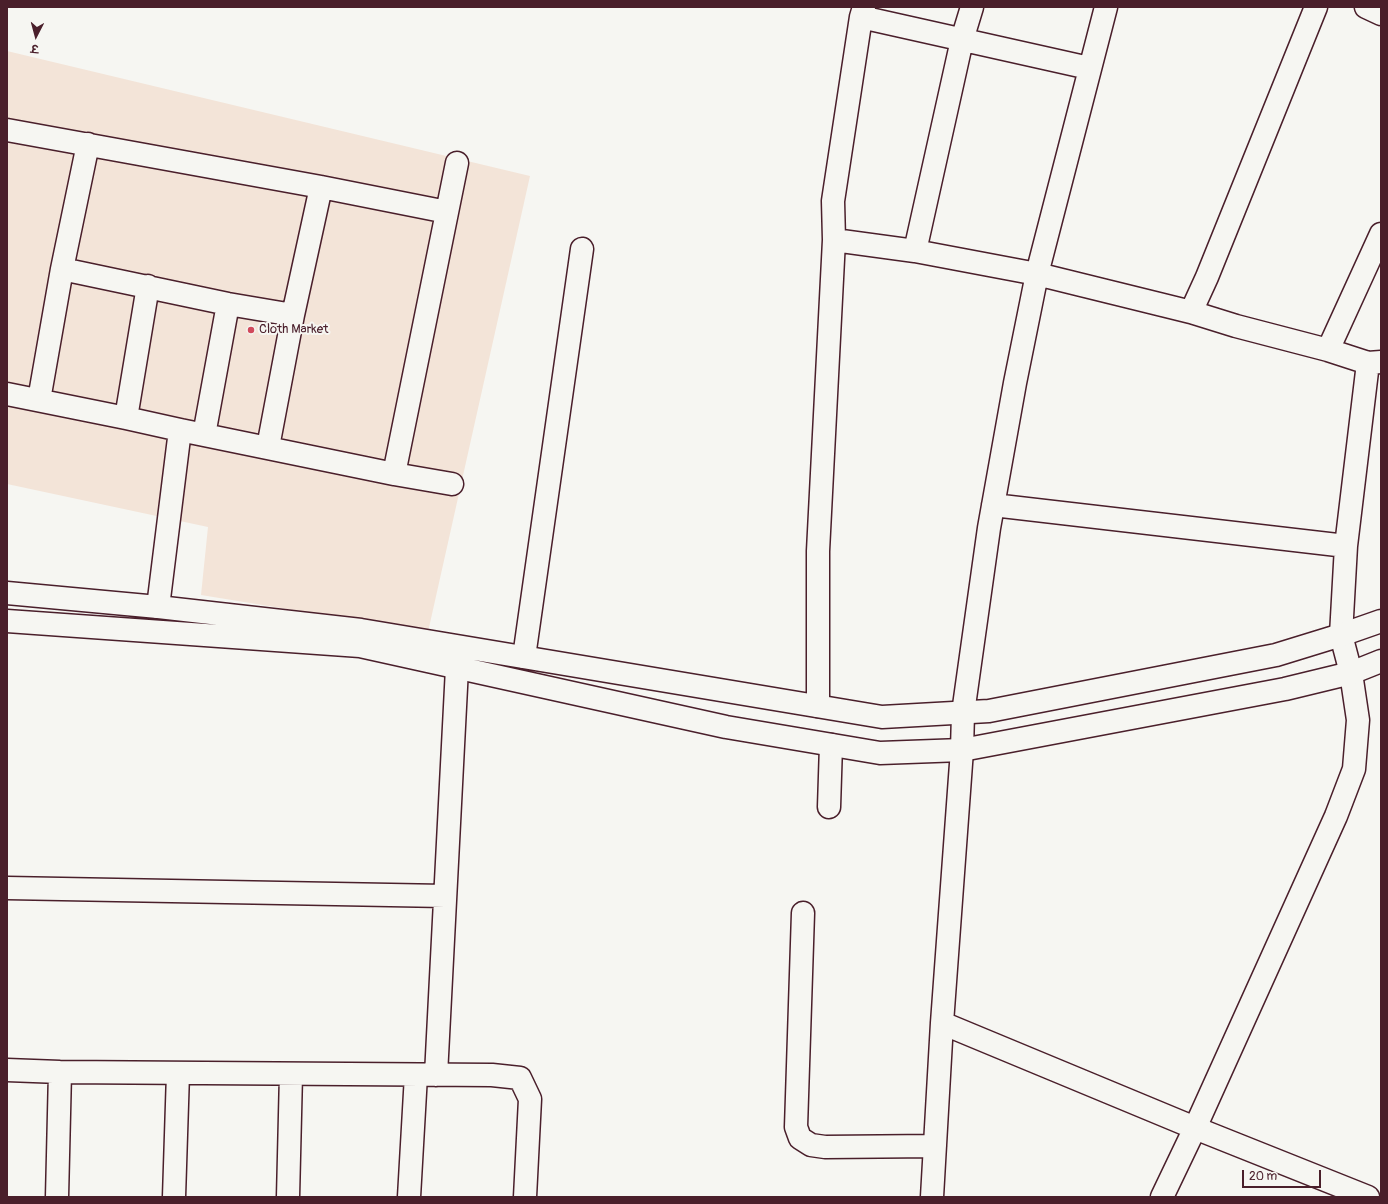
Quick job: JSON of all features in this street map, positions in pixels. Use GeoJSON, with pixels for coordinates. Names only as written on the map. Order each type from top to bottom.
{"type":"FeatureCollection","features":[{"type":"Feature","properties":{"kind":"street"},"geometry":{"type":"LineString","coordinates":[[915,251],[962,40],[972,7]]}},
{"type":"Feature","properties":{"kind":"street"},"geometry":{"type":"LineString","coordinates":[[932,1197],[942,1023],[962,750],[963,713],[993,506],[1037,274],[1106,7]]}},
{"type":"Feature","properties":{"kind":"street"},"geometry":{"type":"LineString","coordinates":[[1191,312],[1207,277],[1316,7]]}},
{"type":"Feature","properties":{"kind":"street"},"geometry":{"type":"LineString","coordinates":[[1366,7],[1381,14]]}},
{"type":"Feature","properties":{"kind":"street"},"geometry":{"type":"LineString","coordinates":[[818,706],[818,552],[834,240],[833,201],[862,12],[962,40],[1089,68]]}},
{"type":"Feature","properties":{"kind":"street"},"geometry":{"type":"LineString","coordinates":[[7,130],[321,187],[447,212]]}},
{"type":"Feature","properties":{"kind":"street"},"geometry":{"type":"LineString","coordinates":[[39,400],[62,269],[88,144]]}},
{"type":"Feature","properties":{"kind":"street"},"geometry":{"type":"LineString","coordinates":[[394,474],[457,163]]}},
{"type":"Feature","properties":{"kind":"street"},"geometry":{"type":"LineString","coordinates":[[268,447],[293,315],[321,187]]}},
{"type":"Feature","properties":{"kind":"street"},"geometry":{"type":"LineString","coordinates":[[1328,350],[1381,234]]}},
{"type":"Feature","properties":{"kind":"street"},"geometry":{"type":"LineString","coordinates":[[834,240],[915,251],[1037,274],[1191,312],[1236,326],[1375,362],[1346,546],[1340,635],[1351,673],[1358,720],[1354,769],[1333,823],[1195,1128],[1162,1197]]}},
{"type":"Feature","properties":{"kind":"street"},"geometry":{"type":"LineString","coordinates":[[524,657],[582,249]]}},
{"type":"Feature","properties":{"kind":"street"},"geometry":{"type":"LineString","coordinates":[[62,269],[228,304],[293,315]]}},
{"type":"Feature","properties":{"kind":"street"},"geometry":{"type":"LineString","coordinates":[[126,418],[148,286]]}},
{"type":"Feature","properties":{"kind":"street"},"geometry":{"type":"LineString","coordinates":[[204,435],[228,304]]}},
{"type":"Feature","properties":{"kind":"street"},"geometry":{"type":"LineString","coordinates":[[7,394],[394,474],[452,484]]}},
{"type":"Feature","properties":{"kind":"street"},"geometry":{"type":"LineString","coordinates":[[158,607],[180,430]]}},
{"type":"Feature","properties":{"kind":"street"},"geometry":{"type":"LineString","coordinates":[[993,506],[1346,546]]}},
{"type":"Feature","properties":{"kind":"street"},"geometry":{"type":"LineString","coordinates":[[7,593],[158,607],[361,630],[882,717],[989,711],[1276,655],[1381,621]]}},
{"type":"Feature","properties":{"kind":"street"},"geometry":{"type":"LineString","coordinates":[[7,621],[360,646],[726,727],[880,753],[962,750],[1285,689],[1351,673],[1381,661]]}},
{"type":"Feature","properties":{"kind":"street"},"geometry":{"type":"LineString","coordinates":[[409,1197],[426,1075],[446,896],[457,668]]}},
{"type":"Feature","properties":{"kind":"street"},"geometry":{"type":"LineString","coordinates":[[829,807],[831,745]]}},
{"type":"Feature","properties":{"kind":"street"},"geometry":{"type":"LineString","coordinates":[[7,888],[446,896]]}},
{"type":"Feature","properties":{"kind":"street"},"geometry":{"type":"LineString","coordinates":[[803,913],[796,1128],[800,1138],[811,1145],[825,1147],[935,1146]]}},
{"type":"Feature","properties":{"kind":"street"},"geometry":{"type":"LineString","coordinates":[[942,1023],[1195,1128],[1368,1197]]}},
{"type":"Feature","properties":{"kind":"street"},"geometry":{"type":"LineString","coordinates":[[7,1070],[60,1072],[492,1075],[520,1078],[530,1100],[525,1197]]}},
{"type":"Feature","properties":{"kind":"street"},"geometry":{"type":"LineString","coordinates":[[57,1197],[60,1072]]}},
{"type":"Feature","properties":{"kind":"street"},"geometry":{"type":"LineString","coordinates":[[174,1197],[178,1073]]}},
{"type":"Feature","properties":{"kind":"street"},"geometry":{"type":"LineString","coordinates":[[288,1197],[291,1074]]}},
{"type":"Feature","properties":{"kind":"shaded area","name":"Cloth Market"},"geometry":{"type":"Polygon","coordinates":[[[7,51],[530,176],[428,632],[201,595],[208,527],[7,484],[7,51]]]}},
{"type":"Feature","properties":{"kind":"place","name":"Cloth Market"},"geometry":{"type":"Point","coordinates":[251,330]}}]}
